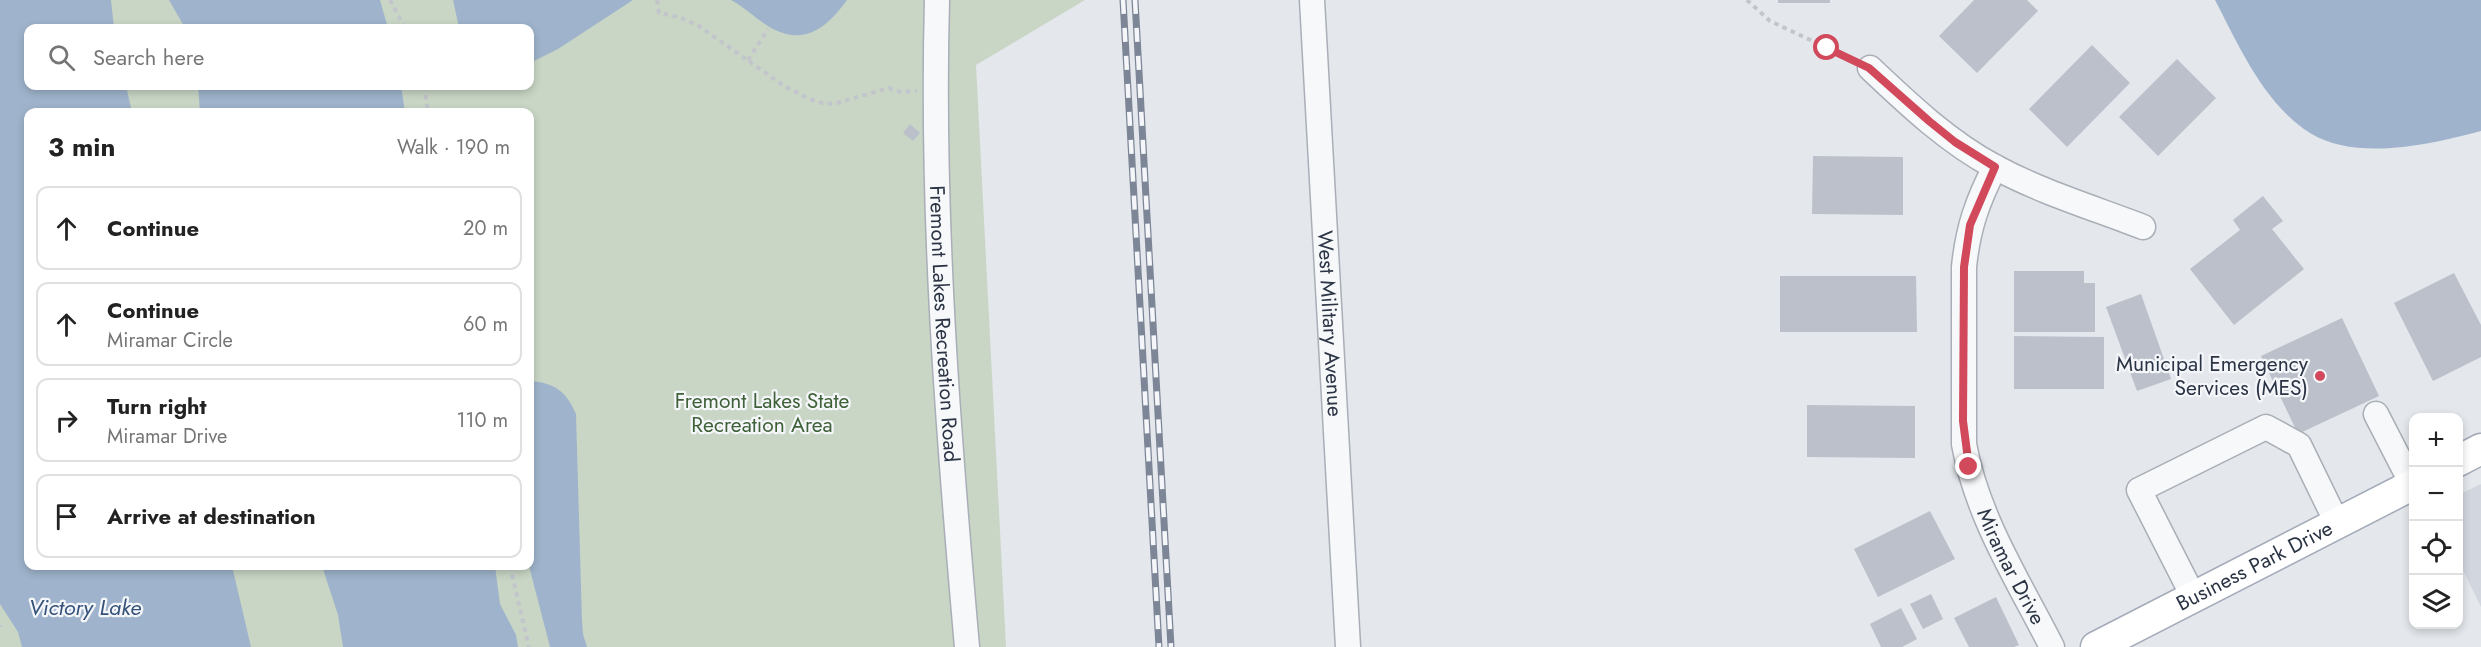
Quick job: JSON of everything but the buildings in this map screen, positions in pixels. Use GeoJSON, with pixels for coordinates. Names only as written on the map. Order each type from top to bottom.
{"type":"FeatureCollection","features":[{"type":"Feature","properties":{"kind":"main road"},"geometry":{"type":"LineString","coordinates":[[2463,458],[2481,449]]}},
{"type":"Feature","properties":{"kind":"main road","name":"Business Park Drive"},"geometry":{"type":"LineString","coordinates":[[2096,647],[2409,486]]}},
{"type":"Feature","properties":{"kind":"street","name":"Fremont Lakes Recreation Road"},"geometry":{"type":"LineString","coordinates":[[938,0],[940,299],[967,647]]}},
{"type":"Feature","properties":{"kind":"street","name":"West Military Avenue"},"geometry":{"type":"LineString","coordinates":[[1312,0],[1348,647]]}},
{"type":"Feature","properties":{"kind":"street"},"geometry":{"type":"LineString","coordinates":[[1869,68],[1955,142],[1995,167],[2143,227]]}},
{"type":"Feature","properties":{"kind":"street","name":"Miramar Drive"},"geometry":{"type":"LineString","coordinates":[[1995,167],[1976,208],[1966,244],[1964,444],[1969,467],[1985,512],[2052,647]]}},
{"type":"Feature","properties":{"kind":"street"},"geometry":{"type":"LineString","coordinates":[[2376,414],[2409,476]]}},
{"type":"Feature","properties":{"kind":"street"},"geometry":{"type":"LineString","coordinates":[[2193,596],[2139,490],[2266,427],[2299,445],[2337,523]]}},
{"type":"Feature","properties":{"kind":"path"},"geometry":{"type":"LineString","coordinates":[[390,0],[403,24]]}},
{"type":"Feature","properties":{"kind":"path"},"geometry":{"type":"LineString","coordinates":[[657,0],[659,13],[679,17],[699,26],[799,95],[825,104],[837,103],[888,88],[901,92],[937,90]]}},
{"type":"Feature","properties":{"kind":"path"},"geometry":{"type":"LineString","coordinates":[[1747,0],[1770,21],[1869,68]]}},
{"type":"Feature","properties":{"kind":"path"},"geometry":{"type":"LineString","coordinates":[[748,60],[768,29]]}},
{"type":"Feature","properties":{"kind":"path"},"geometry":{"type":"LineString","coordinates":[[425,90],[427,108]]}},
{"type":"Feature","properties":{"kind":"path"},"geometry":{"type":"LineString","coordinates":[[511,570],[529,647]]}},
{"type":"Feature","properties":{"kind":"shaded area"},"geometry":{"type":"Polygon","coordinates":[[[2481,484],[2481,607],[2463,570],[2463,493],[2481,484]]]}},
{"type":"Feature","properties":{"kind":"green space","name":"Fremont Lakes State Recreation Area"},"geometry":{"type":"Polygon","coordinates":[[[0,0],[1085,0],[976,65],[1006,647],[0,647],[0,0]]]}},
{"type":"Feature","properties":{"kind":"water","name":"Victory Lake"},"geometry":{"type":"Polygon","coordinates":[[[0,0],[111,0],[114,24],[24,24],[24,90],[127,90],[131,108],[24,108],[24,570],[233,570],[251,647],[22,647],[18,632],[0,604],[0,0]]]}},
{"type":"Feature","properties":{"kind":"water"},"geometry":{"type":"Polygon","coordinates":[[[169,0],[380,0],[387,24],[183,24],[169,0]]]}},
{"type":"Feature","properties":{"kind":"water"},"geometry":{"type":"Polygon","coordinates":[[[453,0],[633,0],[558,49],[534,61],[534,24],[458,24],[453,0]]]}},
{"type":"Feature","properties":{"kind":"water"},"geometry":{"type":"Polygon","coordinates":[[[731,0],[847,0],[824,25],[815,31],[796,35],[785,34],[773,29],[731,0]]]}},
{"type":"Feature","properties":{"kind":"water"},"geometry":{"type":"Polygon","coordinates":[[[2215,0],[2481,0],[2481,131],[2418,145],[2372,149],[2329,142],[2310,133],[2294,121],[2266,90],[2243,55],[2215,0]]]}},
{"type":"Feature","properties":{"kind":"water"},"geometry":{"type":"Polygon","coordinates":[[[198,90],[402,90],[404,108],[200,108],[198,90]]]}},
{"type":"Feature","properties":{"kind":"water"},"geometry":{"type":"Polygon","coordinates":[[[534,382],[553,386],[559,390],[568,399],[576,414],[582,621],[587,647],[550,647],[530,570],[534,570],[534,382]]]}},
{"type":"Feature","properties":{"kind":"water"},"geometry":{"type":"Polygon","coordinates":[[[323,570],[496,570],[500,604],[516,635],[518,647],[343,647],[338,615],[323,570]]]}},
{"type":"Feature","properties":{"kind":"railway"},"geometry":{"type":"LineString","coordinates":[[1123,0],[1159,647]]}},
{"type":"Feature","properties":{"kind":"railway"},"geometry":{"type":"LineString","coordinates":[[1135,0],[1171,647]]}},
{"type":"Feature","properties":{"kind":"place","name":"Municipal Emergency Services (MES)"},"geometry":{"type":"Point","coordinates":[2320,376]}},
{"type":"Feature","properties":{"kind":"route"},"geometry":{"type":"LineString","coordinates":[[1827,48],[1869,68],[1955,142],[1995,167],[1970,225],[1964,267],[1963,421],[1964,444],[1969,467]]}}]}
